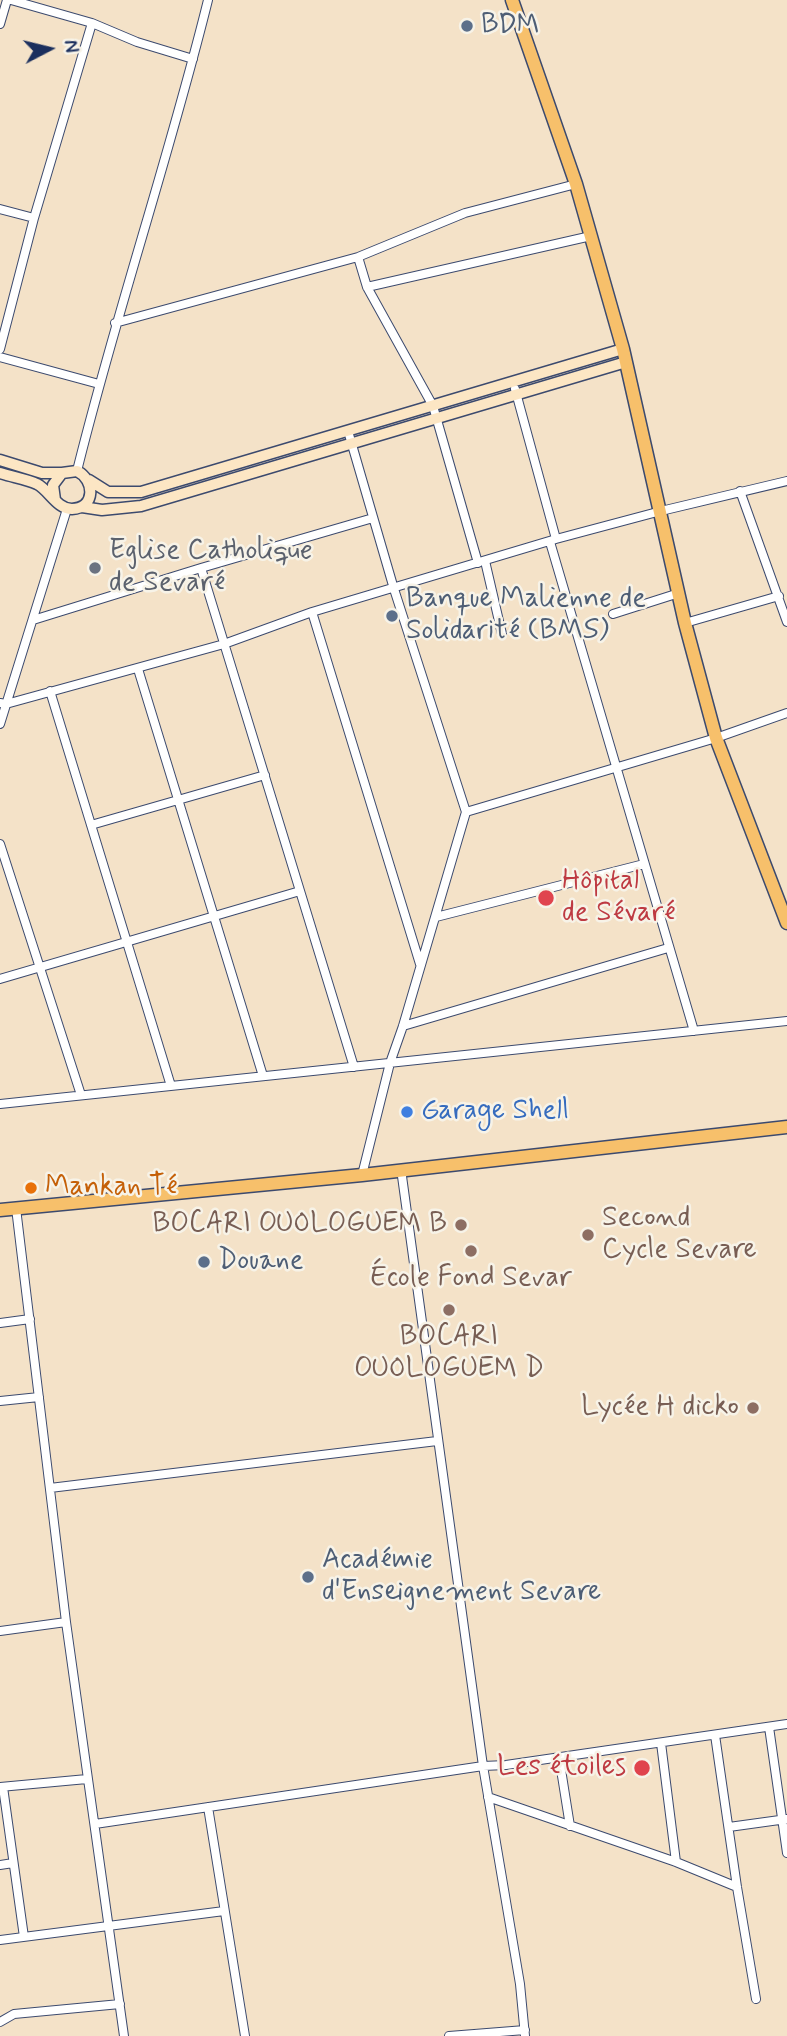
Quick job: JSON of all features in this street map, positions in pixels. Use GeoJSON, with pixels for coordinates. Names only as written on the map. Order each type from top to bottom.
{"type":"FeatureCollection","features":[{"type":"Feature","properties":{"kind":"main road"},"geometry":{"type":"LineString","coordinates":[[512,0],[576,184],[624,355],[685,623],[716,738],[787,923]]}},
{"type":"Feature","properties":{"kind":"main road"},"geometry":{"type":"LineString","coordinates":[[0,1210],[362,1175],[787,1127]]}},
{"type":"Feature","properties":{"kind":"street"},"geometry":{"type":"LineString","coordinates":[[0,24],[9,0],[92,23],[137,42],[193,59]]}},
{"type":"Feature","properties":{"kind":"street"},"geometry":{"type":"LineString","coordinates":[[77,471],[99,384],[208,0]]}},
{"type":"Feature","properties":{"kind":"street"},"geometry":{"type":"LineString","coordinates":[[0,349],[34,218],[92,23]]}},
{"type":"Feature","properties":{"kind":"street"},"geometry":{"type":"LineString","coordinates":[[116,323],[358,257],[465,213],[576,184]]}},
{"type":"Feature","properties":{"kind":"street"},"geometry":{"type":"LineString","coordinates":[[0,209],[34,218]]}},
{"type":"Feature","properties":{"kind":"street"},"geometry":{"type":"LineString","coordinates":[[367,287],[591,236]]}},
{"type":"Feature","properties":{"kind":"street"},"geometry":{"type":"LineString","coordinates":[[358,257],[367,287],[435,411],[502,634]]}},
{"type":"Feature","properties":{"kind":"street"},"geometry":{"type":"LineString","coordinates":[[0,460],[42,473],[77,471],[108,492],[141,492],[348,430],[435,411],[624,355]]}},
{"type":"Feature","properties":{"kind":"street"},"geometry":{"type":"LineString","coordinates":[[0,357],[99,384]]}},
{"type":"Feature","properties":{"kind":"street"},"geometry":{"type":"LineString","coordinates":[[515,388],[553,540],[616,768],[694,1031]]}},
{"type":"Feature","properties":{"kind":"street"},"geometry":{"type":"LineString","coordinates":[[0,473],[39,485],[67,509],[82,507],[102,510],[141,506],[351,442],[435,411]]}},
{"type":"Feature","properties":{"kind":"street"},"geometry":{"type":"LineString","coordinates":[[348,430],[394,589],[466,812],[390,1063],[362,1175]]}},
{"type":"Feature","properties":{"kind":"street"},"geometry":{"type":"LineString","coordinates":[[55,500],[53,485],[62,473]]}},
{"type":"Feature","properties":{"kind":"street"},"geometry":{"type":"LineString","coordinates":[[82,507],[91,495],[89,480]]}},
{"type":"Feature","properties":{"kind":"street"},"geometry":{"type":"LineString","coordinates":[[3,704],[224,644],[312,612],[553,540],[787,481]]}},
{"type":"Feature","properties":{"kind":"street"},"geometry":{"type":"LineString","coordinates":[[740,491],[786,616]]}},
{"type":"Feature","properties":{"kind":"street"},"geometry":{"type":"LineString","coordinates":[[0,724],[3,704],[33,620],[67,509]]}},
{"type":"Feature","properties":{"kind":"street"},"geometry":{"type":"LineString","coordinates":[[33,620],[373,518]]}},
{"type":"Feature","properties":{"kind":"street"},"geometry":{"type":"LineString","coordinates":[[201,568],[354,1067]]}},
{"type":"Feature","properties":{"kind":"street"},"geometry":{"type":"LineString","coordinates":[[613,614],[679,593]]}},
{"type":"Feature","properties":{"kind":"street"},"geometry":{"type":"LineString","coordinates":[[685,623],[779,596]]}},
{"type":"Feature","properties":{"kind":"street"},"geometry":{"type":"LineString","coordinates":[[312,612],[420,966]]}},
{"type":"Feature","properties":{"kind":"street"},"geometry":{"type":"LineString","coordinates":[[138,669],[263,1076]]}},
{"type":"Feature","properties":{"kind":"street"},"geometry":{"type":"LineString","coordinates":[[50,691],[171,1086]]}},
{"type":"Feature","properties":{"kind":"street"},"geometry":{"type":"LineString","coordinates":[[466,812],[716,738],[787,713]]}},
{"type":"Feature","properties":{"kind":"street"},"geometry":{"type":"LineString","coordinates":[[91,825],[265,775]]}},
{"type":"Feature","properties":{"kind":"street"},"geometry":{"type":"LineString","coordinates":[[0,844],[82,1095]]}},
{"type":"Feature","properties":{"kind":"street"},"geometry":{"type":"LineString","coordinates":[[436,917],[645,864]]}},
{"type":"Feature","properties":{"kind":"street"},"geometry":{"type":"LineString","coordinates":[[0,979],[300,891]]}},
{"type":"Feature","properties":{"kind":"street"},"geometry":{"type":"LineString","coordinates":[[403,1026],[668,948]]}},
{"type":"Feature","properties":{"kind":"street"},"geometry":{"type":"LineString","coordinates":[[0,1104],[787,1021]]}},
{"type":"Feature","properties":{"kind":"street"},"geometry":{"type":"LineString","coordinates":[[401,1169],[483,1766],[520,1984],[525,2033],[449,2036]]}},
{"type":"Feature","properties":{"kind":"street"},"geometry":{"type":"LineString","coordinates":[[16,1208],[66,1622],[124,2036]]}},
{"type":"Feature","properties":{"kind":"street"},"geometry":{"type":"LineString","coordinates":[[0,1323],[30,1319]]}},
{"type":"Feature","properties":{"kind":"street"},"geometry":{"type":"LineString","coordinates":[[0,1401],[39,1397]]}},
{"type":"Feature","properties":{"kind":"street"},"geometry":{"type":"LineString","coordinates":[[50,1488],[437,1441]]}},
{"type":"Feature","properties":{"kind":"street"},"geometry":{"type":"LineString","coordinates":[[0,1631],[66,1622]]}},
{"type":"Feature","properties":{"kind":"street"},"geometry":{"type":"LineString","coordinates":[[95,1824],[787,1724]]}},
{"type":"Feature","properties":{"kind":"street"},"geometry":{"type":"LineString","coordinates":[[769,1727],[785,1820],[787,1853]]}},
{"type":"Feature","properties":{"kind":"street"},"geometry":{"type":"LineString","coordinates":[[715,1735],[756,1999]]}},
{"type":"Feature","properties":{"kind":"street"},"geometry":{"type":"LineString","coordinates":[[661,1743],[676,1862]]}},
{"type":"Feature","properties":{"kind":"street"},"geometry":{"type":"LineString","coordinates":[[559,1758],[570,1826]]}},
{"type":"Feature","properties":{"kind":"street"},"geometry":{"type":"LineString","coordinates":[[23,1937],[2,1787],[87,1779]]}},
{"type":"Feature","properties":{"kind":"street"},"geometry":{"type":"LineString","coordinates":[[488,1797],[676,1862],[737,1888]]}},
{"type":"Feature","properties":{"kind":"street"},"geometry":{"type":"LineString","coordinates":[[208,1807],[245,2036]]}},
{"type":"Feature","properties":{"kind":"street"},"geometry":{"type":"LineString","coordinates":[[729,1827],[785,1820]]}},
{"type":"Feature","properties":{"kind":"street"},"geometry":{"type":"LineString","coordinates":[[0,1865],[13,1863]]}},
{"type":"Feature","properties":{"kind":"street"},"geometry":{"type":"LineString","coordinates":[[0,1940],[224,1911]]}},
{"type":"Feature","properties":{"kind":"street"},"geometry":{"type":"LineString","coordinates":[[0,2022],[15,2014],[120,2004]]}},
{"type":"Feature","properties":{"kind":"place","name":"BDM"},"geometry":{"type":"Point","coordinates":[467,26]}},
{"type":"Feature","properties":{"kind":"place","name":"Eglise Catholique de Sevaré"},"geometry":{"type":"Point","coordinates":[95,568]}},
{"type":"Feature","properties":{"kind":"place","name":"Banque Malienne de Solidarité (BMS)"},"geometry":{"type":"Point","coordinates":[392,616]}},
{"type":"Feature","properties":{"kind":"place","name":"Hôpital de Sévaré"},"geometry":{"type":"Point","coordinates":[546,898]}},
{"type":"Feature","properties":{"kind":"place","name":"Garage Shell"},"geometry":{"type":"Point","coordinates":[407,1112]}},
{"type":"Feature","properties":{"kind":"place","name":"Mankan Té"},"geometry":{"type":"Point","coordinates":[31,1188]}},
{"type":"Feature","properties":{"kind":"place","name":"BOCARI OUOLOGUEM B"},"geometry":{"type":"Point","coordinates":[461,1225]}},
{"type":"Feature","properties":{"kind":"place","name":"Second Cycle Sevare"},"geometry":{"type":"Point","coordinates":[588,1235]}},
{"type":"Feature","properties":{"kind":"place","name":"École Fond Sevar"},"geometry":{"type":"Point","coordinates":[471,1251]}},
{"type":"Feature","properties":{"kind":"place","name":"Douane"},"geometry":{"type":"Point","coordinates":[204,1262]}},
{"type":"Feature","properties":{"kind":"place","name":"BOCARI OUOLOGUEM D"},"geometry":{"type":"Point","coordinates":[449,1310]}},
{"type":"Feature","properties":{"kind":"place","name":"Lycée H dicko"},"geometry":{"type":"Point","coordinates":[753,1408]}},
{"type":"Feature","properties":{"kind":"place","name":"Académie d'Enseignement Sevare"},"geometry":{"type":"Point","coordinates":[308,1577]}},
{"type":"Feature","properties":{"kind":"place","name":"Les étoiles"},"geometry":{"type":"Point","coordinates":[642,1768]}}]}
